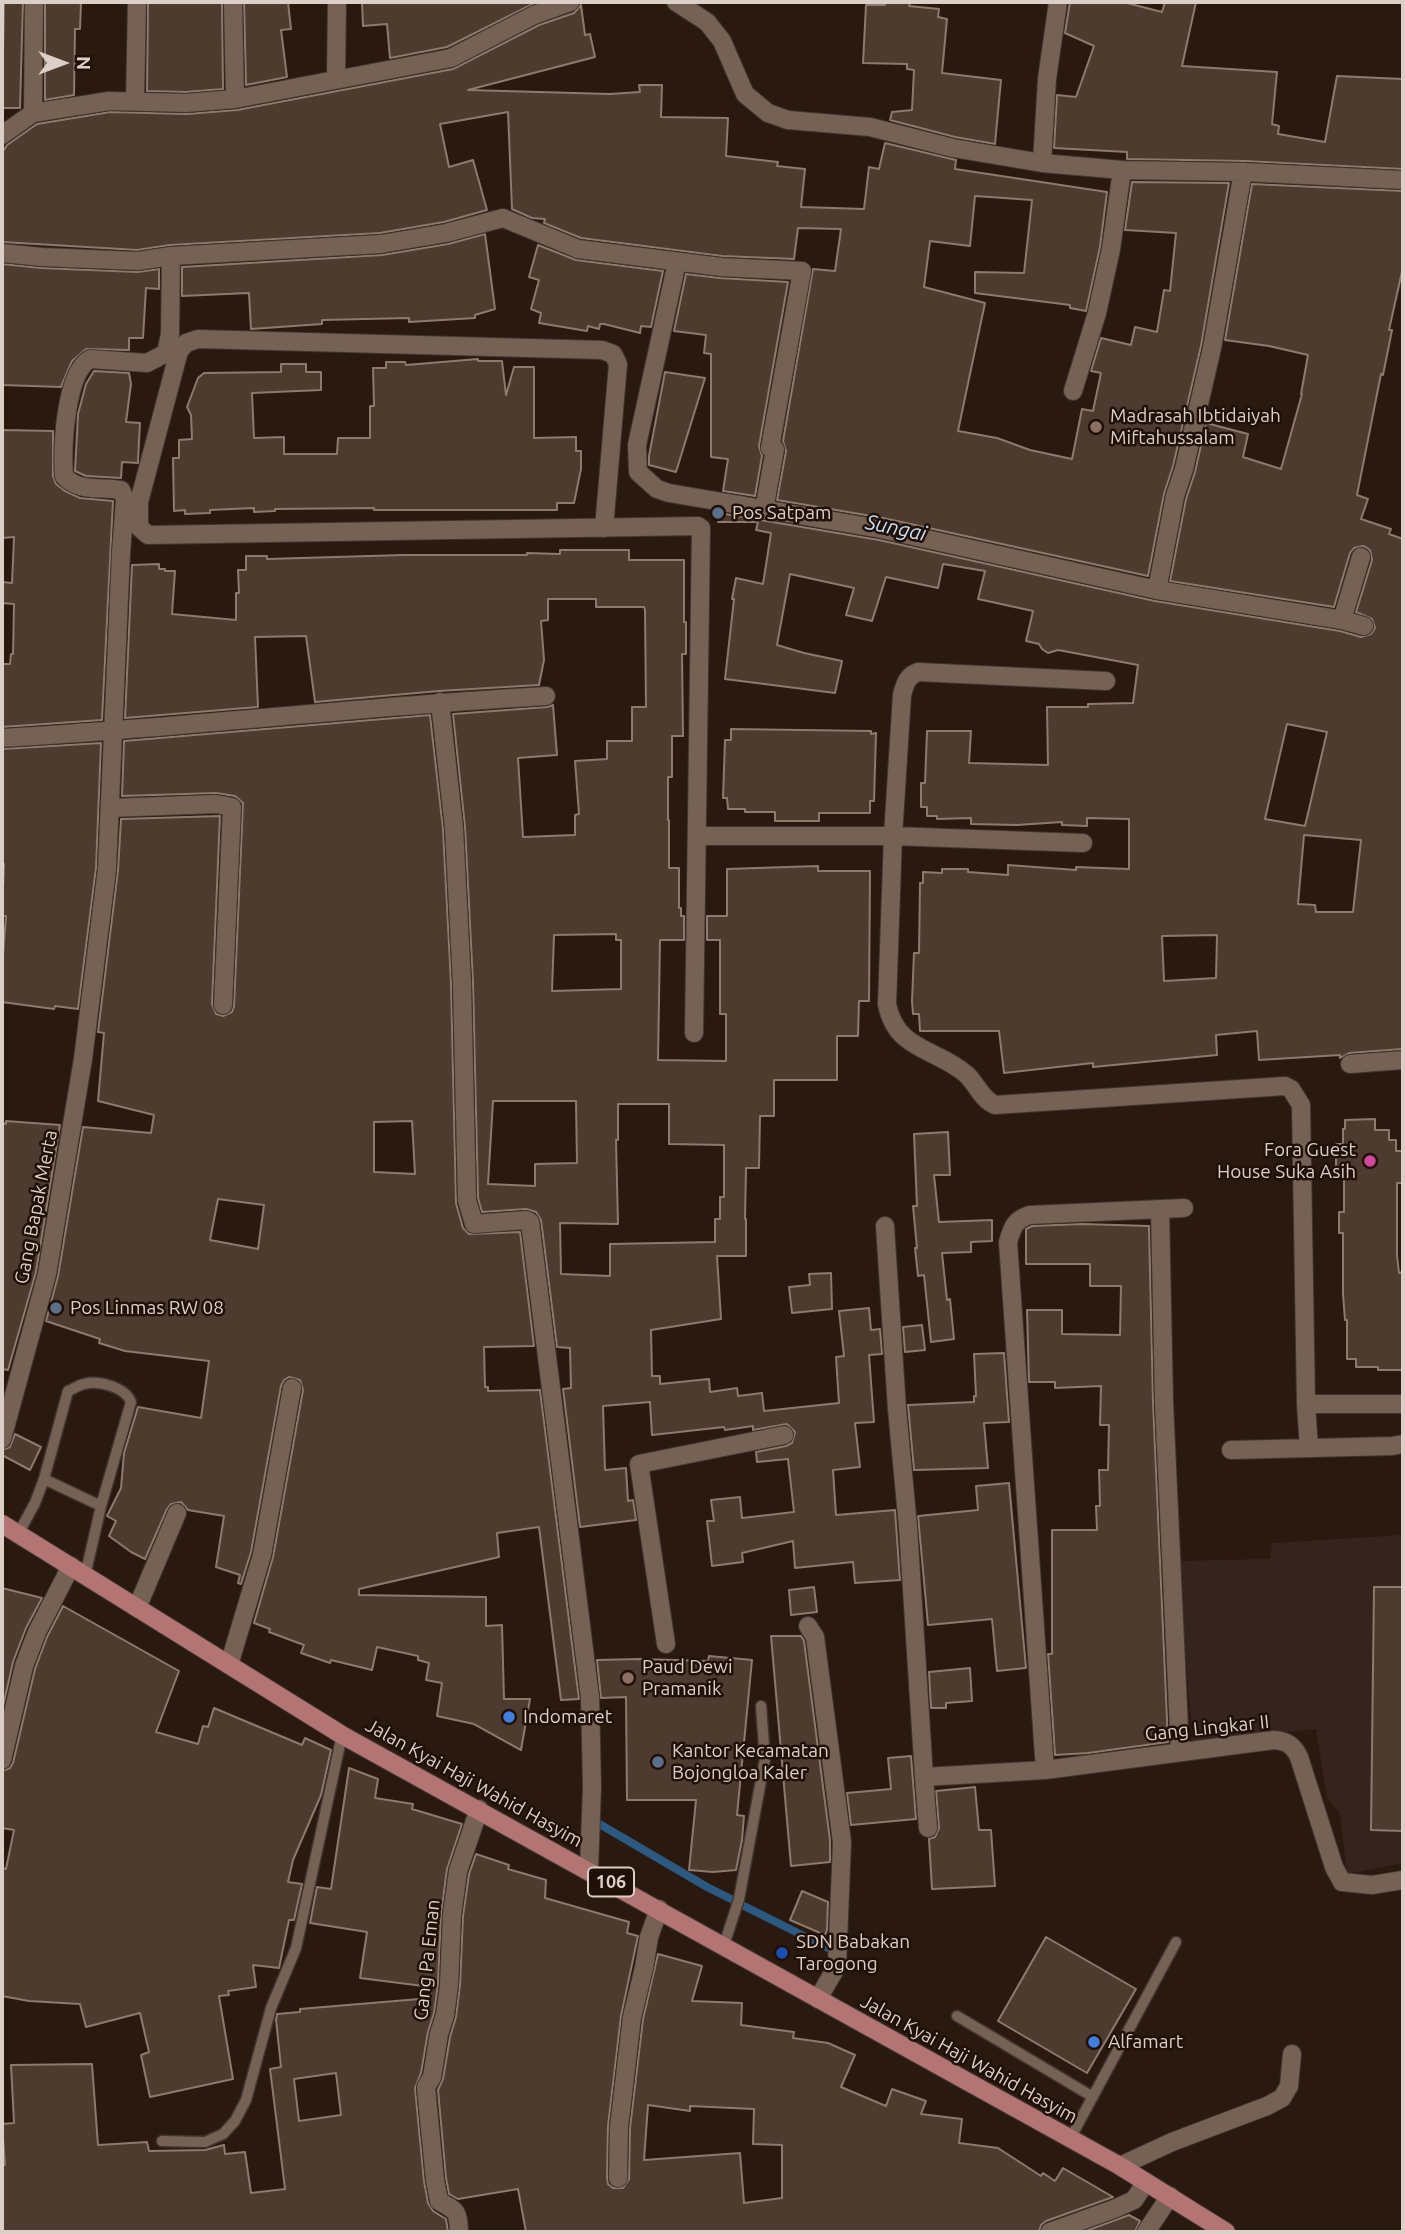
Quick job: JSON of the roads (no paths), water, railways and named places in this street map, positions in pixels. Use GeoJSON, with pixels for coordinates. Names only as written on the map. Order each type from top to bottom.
{"type":"FeatureCollection","features":[{"type":"Feature","properties":{"kind":"main road","name":"Jalan Kyai Haji Wahid Hasyim"},"geometry":{"type":"LineString","coordinates":[[2,1524],[342,1735],[1120,2166],[1226,2232]]}},
{"type":"Feature","properties":{"kind":"street"},"geometry":{"type":"LineString","coordinates":[[33,113],[34,2]]}},
{"type":"Feature","properties":{"kind":"street"},"geometry":{"type":"LineString","coordinates":[[135,102],[137,2]]}},
{"type":"Feature","properties":{"kind":"street"},"geometry":{"type":"LineString","coordinates":[[233,2],[235,99]]}},
{"type":"Feature","properties":{"kind":"street"},"geometry":{"type":"LineString","coordinates":[[336,78],[337,2]]}},
{"type":"Feature","properties":{"kind":"street"},"geometry":{"type":"LineString","coordinates":[[2,135],[33,113],[109,101],[186,103],[235,99],[450,58],[534,15],[570,2]]}},
{"type":"Feature","properties":{"kind":"street"},"geometry":{"type":"LineString","coordinates":[[676,2],[708,22],[722,41],[745,94],[768,113],[788,120],[870,127],[953,148],[1042,163],[1122,170],[1243,172],[1403,180]]}},
{"type":"Feature","properties":{"kind":"street"},"geometry":{"type":"LineString","coordinates":[[1042,163],[1047,79],[1058,2]]}},
{"type":"Feature","properties":{"kind":"street"},"geometry":{"type":"LineString","coordinates":[[1073,391],[1097,313],[1111,248],[1122,170]]}},
{"type":"Feature","properties":{"kind":"street"},"geometry":{"type":"LineString","coordinates":[[1157,590],[1175,496],[1184,469],[1212,348],[1243,172]]}},
{"type":"Feature","properties":{"kind":"street"},"geometry":{"type":"LineString","coordinates":[[2,253],[138,261],[171,256],[381,244],[446,233],[503,218],[578,249],[677,262],[802,271],[770,449],[775,449],[765,505]]}},
{"type":"Feature","properties":{"kind":"street","name":"Gang Bapak Merta"},"geometry":{"type":"LineString","coordinates":[[2,1438],[47,1274],[76,1104],[107,869],[125,499],[121,491],[86,488],[71,483],[64,476],[64,443],[72,386],[83,363],[90,359],[147,363],[166,353],[170,334],[171,256]]}},
{"type":"Feature","properties":{"kind":"street"},"geometry":{"type":"LineString","coordinates":[[677,262],[637,445],[638,472],[657,489],[765,505],[881,528],[1157,590],[1342,620],[1364,626]]}},
{"type":"Feature","properties":{"kind":"street"},"geometry":{"type":"LineString","coordinates":[[604,528],[618,364],[613,354],[602,350],[198,339],[186,343],[179,351],[139,502],[139,527],[148,535],[604,528],[698,526],[702,530],[694,1033]]}},
{"type":"Feature","properties":{"kind":"street"},"geometry":{"type":"LineString","coordinates":[[1342,620],[1361,557]]}},
{"type":"Feature","properties":{"kind":"street"},"geometry":{"type":"LineString","coordinates":[[1106,681],[918,671],[906,682],[902,695],[893,836],[887,1004],[890,1019],[913,1045],[966,1074],[991,1104],[995,1105],[1285,1086],[1291,1089],[1301,1105],[1309,1448]]}},
{"type":"Feature","properties":{"kind":"street"},"geometry":{"type":"LineString","coordinates":[[2,738],[114,732],[440,702],[546,696]]}},
{"type":"Feature","properties":{"kind":"street"},"geometry":{"type":"LineString","coordinates":[[440,702],[454,828],[462,982],[467,1200],[474,1224],[526,1220],[530,1222],[590,1697],[592,1787],[589,1870]]}},
{"type":"Feature","properties":{"kind":"street"},"geometry":{"type":"LineString","coordinates":[[110,808],[216,804],[232,807],[223,1005]]}},
{"type":"Feature","properties":{"kind":"street"},"geometry":{"type":"LineString","coordinates":[[696,836],[893,836],[1083,843]]}},
{"type":"Feature","properties":{"kind":"street"},"geometry":{"type":"LineString","coordinates":[[1350,1064],[1403,1060]]}},
{"type":"Feature","properties":{"kind":"street"},"geometry":{"type":"LineString","coordinates":[[1045,1770],[1008,1242],[1016,1221],[1030,1215],[1184,1208]]}},
{"type":"Feature","properties":{"kind":"street"},"geometry":{"type":"LineString","coordinates":[[1160,1209],[1164,1402],[1180,1751]]}},
{"type":"Feature","properties":{"kind":"street"},"geometry":{"type":"LineString","coordinates":[[885,1226],[929,1828]]}},
{"type":"Feature","properties":{"kind":"street"},"geometry":{"type":"LineString","coordinates":[[229,1665],[262,1555],[292,1388]]}},
{"type":"Feature","properties":{"kind":"street"},"geometry":{"type":"LineString","coordinates":[[1306,1404],[1403,1404]]}},
{"type":"Feature","properties":{"kind":"street"},"geometry":{"type":"LineString","coordinates":[[666,1644],[639,1464],[784,1435]]}},
{"type":"Feature","properties":{"kind":"street"},"geometry":{"type":"LineString","coordinates":[[1231,1450],[1403,1444]]}},
{"type":"Feature","properties":{"kind":"street"},"geometry":{"type":"LineString","coordinates":[[137,1608],[177,1513]]}},
{"type":"Feature","properties":{"kind":"street"},"geometry":{"type":"LineString","coordinates":[[2,1760],[24,1666],[37,1632],[78,1571]]}},
{"type":"Feature","properties":{"kind":"street"},"geometry":{"type":"LineString","coordinates":[[808,1626],[815,1637],[842,1842],[837,1966],[818,1999]]}},
{"type":"Feature","properties":{"kind":"street","name":"Gang Lingkar II"},"geometry":{"type":"LineString","coordinates":[[924,1777],[1045,1770],[1274,1740],[1291,1744],[1299,1757],[1334,1867],[1342,1882],[1372,1885],[1403,1880]]}},
{"type":"Feature","properties":{"kind":"street","name":"Gang Pa Eman"},"geometry":{"type":"LineString","coordinates":[[459,2232],[455,2210],[439,2202],[426,2087],[432,2077],[445,2015],[458,1871],[479,1809]]}},
{"type":"Feature","properties":{"kind":"street"},"geometry":{"type":"LineString","coordinates":[[618,2178],[619,2127],[632,2017],[649,1937],[659,1909]]}},
{"type":"Feature","properties":{"kind":"street"},"geometry":{"type":"LineString","coordinates":[[1120,2166],[1282,2098],[1289,2086],[1292,2054]]}},
{"type":"Feature","properties":{"kind":"street"},"geometry":{"type":"LineString","coordinates":[[1050,2232],[1134,2200],[1146,2182]]}},
{"type":"Feature","properties":{"kind":"street"},"geometry":{"type":"LineString","coordinates":[[1146,2232],[1170,2196]]}},
{"type":"Feature","properties":{"kind":"lane"},"geometry":{"type":"LineString","coordinates":[[18,1534],[35,1503],[44,1479],[68,1391],[84,1384],[100,1383],[123,1391],[131,1402],[101,1506],[78,1571]]}},
{"type":"Feature","properties":{"kind":"lane"},"geometry":{"type":"LineString","coordinates":[[44,1479],[101,1506]]}},
{"type":"Feature","properties":{"kind":"lane"},"geometry":{"type":"LineString","coordinates":[[724,1945],[739,1899],[765,1759],[761,1706]]}},
{"type":"Feature","properties":{"kind":"lane"},"geometry":{"type":"LineString","coordinates":[[162,2141],[205,2142],[223,2134],[235,2122],[246,2100],[271,2008],[296,1948],[342,1735]]}},
{"type":"Feature","properties":{"kind":"lane"},"geometry":{"type":"LineString","coordinates":[[1070,2139],[1176,1942]]}},
{"type":"Feature","properties":{"kind":"lane"},"geometry":{"type":"LineString","coordinates":[[957,2016],[1093,2096]]}},
{"type":"Feature","properties":{"kind":"waterway"},"geometry":{"type":"LineString","coordinates":[[596,1822],[733,1900]]}},
{"type":"Feature","properties":{"kind":"waterway"},"geometry":{"type":"LineString","coordinates":[[742,1905],[830,1949]]}},
{"type":"Feature","properties":{"kind":"place","name":"Madrasah Ibtidaiyah Miftahussalam"},"geometry":{"type":"Point","coordinates":[1096,427]}},
{"type":"Feature","properties":{"kind":"place","name":"Pos Satpam"},"geometry":{"type":"Point","coordinates":[718,513]}},
{"type":"Feature","properties":{"kind":"place","name":"Fora Guest House Suka Asih"},"geometry":{"type":"Point","coordinates":[1370,1161]}},
{"type":"Feature","properties":{"kind":"place","name":"Pos Linmas RW 08"},"geometry":{"type":"Point","coordinates":[56,1308]}},
{"type":"Feature","properties":{"kind":"place","name":"Paud Dewi Pramanik"},"geometry":{"type":"Point","coordinates":[628,1678]}},
{"type":"Feature","properties":{"kind":"place","name":"Indomaret"},"geometry":{"type":"Point","coordinates":[509,1717]}},
{"type":"Feature","properties":{"kind":"place","name":"Kantor Kecamatan Bojongloa Kaler"},"geometry":{"type":"Point","coordinates":[658,1762]}},
{"type":"Feature","properties":{"kind":"place","name":"SDN Babakan Tarogong"},"geometry":{"type":"Point","coordinates":[782,1953]}},
{"type":"Feature","properties":{"kind":"place","name":"Alfamart"},"geometry":{"type":"Point","coordinates":[1094,2042]}},
{"type":"Feature","properties":{"kind":"water label","name":"Sungai"},"geometry":{"type":"Point","coordinates":[896,528]}}]}
